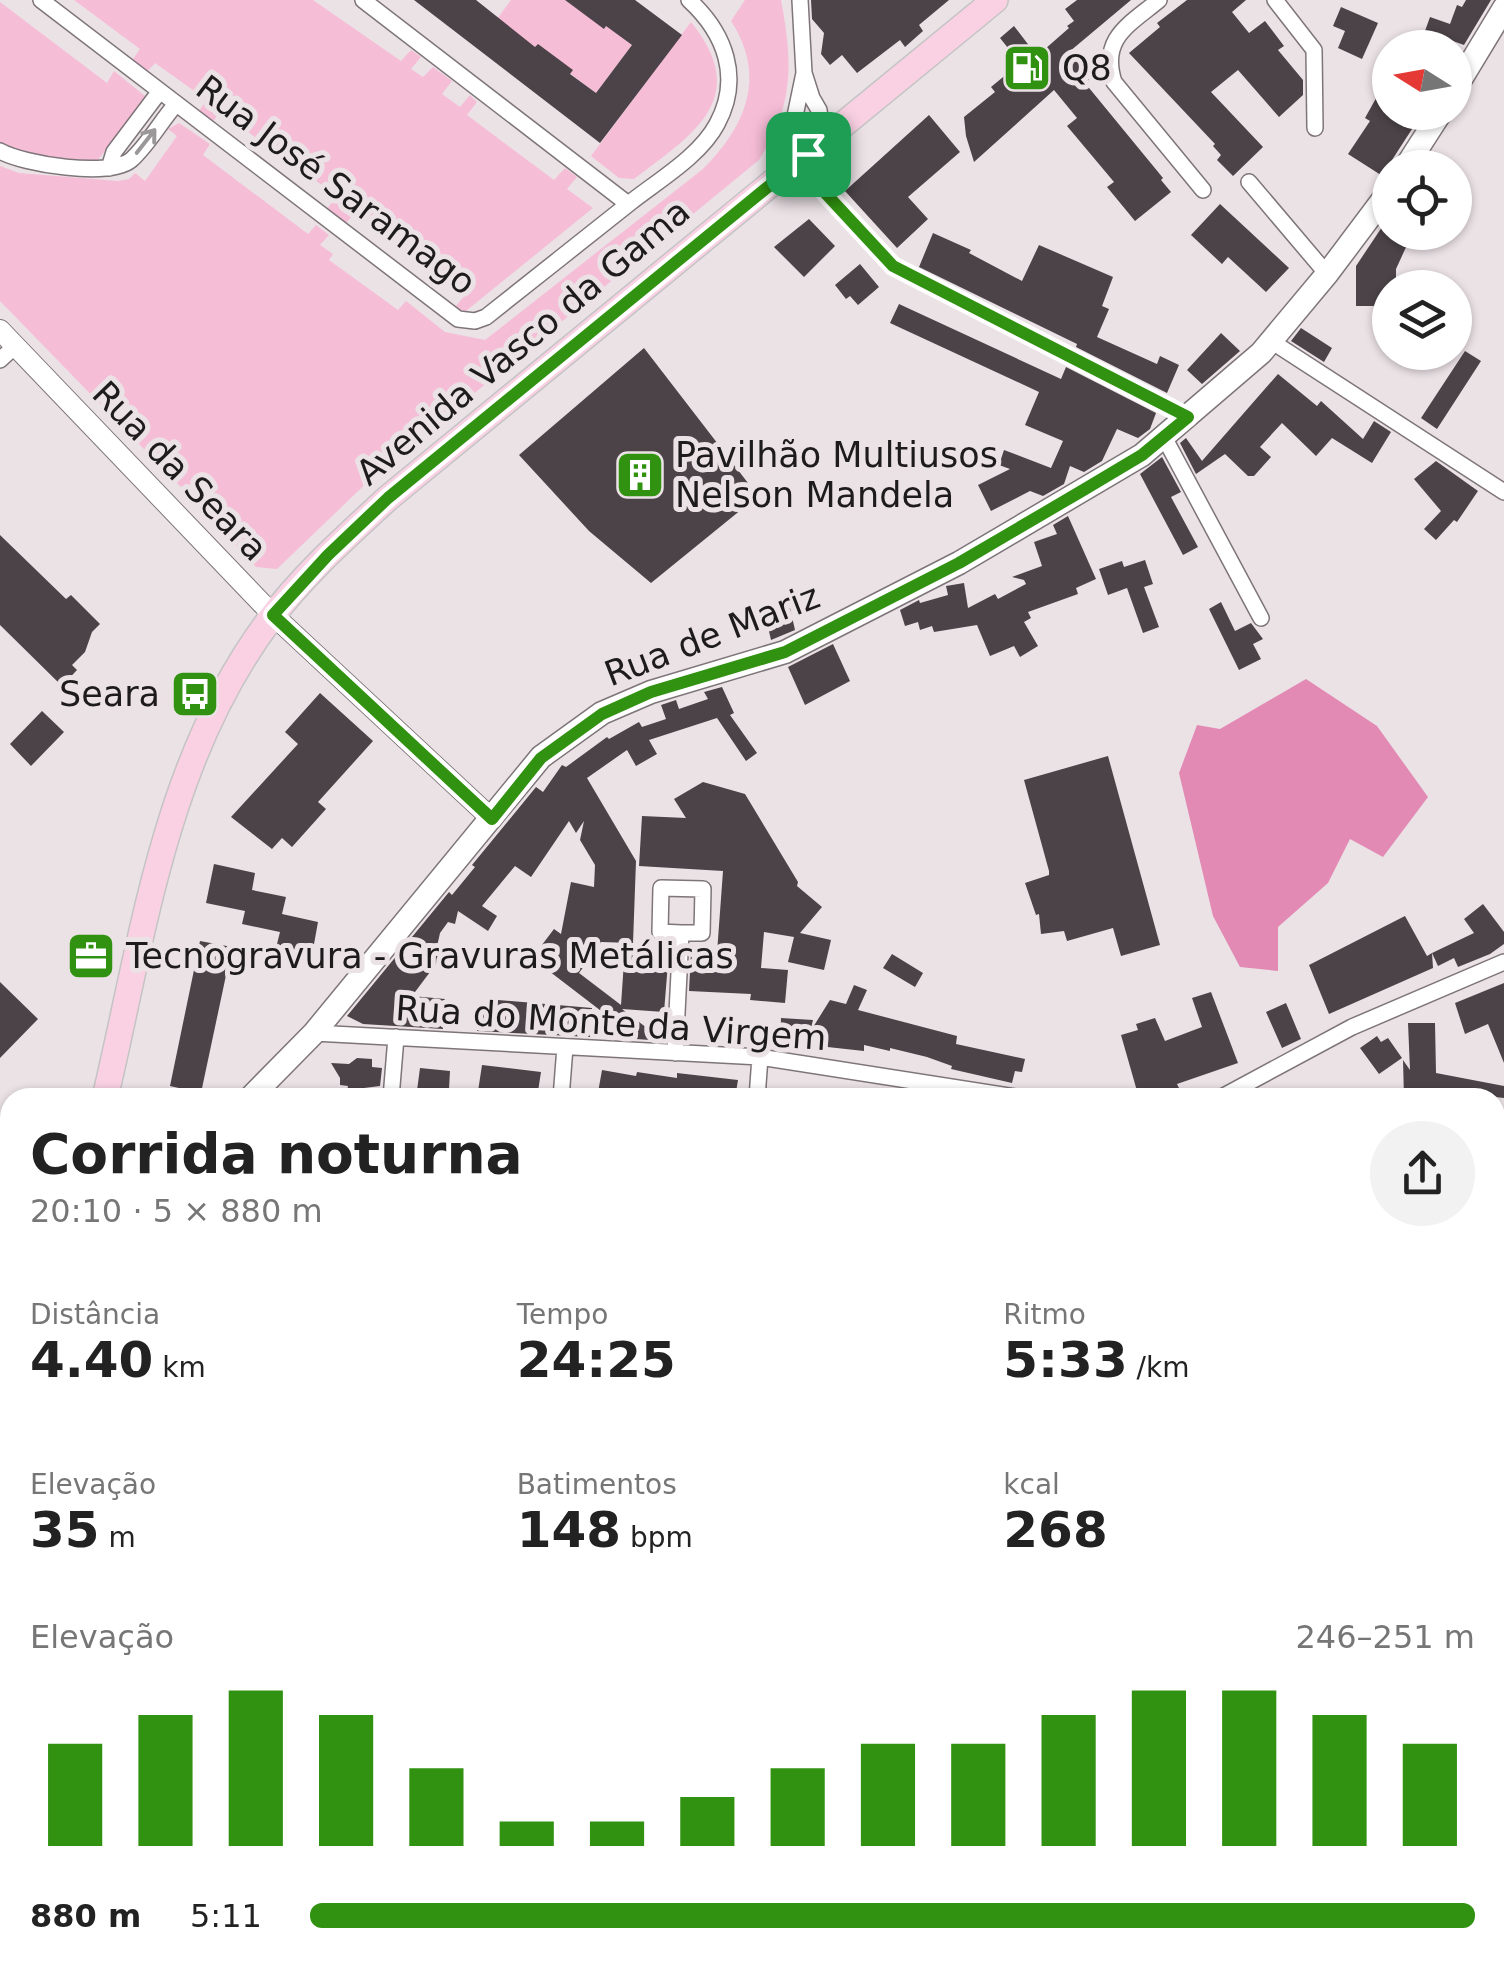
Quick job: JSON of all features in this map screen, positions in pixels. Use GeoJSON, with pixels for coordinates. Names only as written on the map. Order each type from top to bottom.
{"type":"FeatureCollection","features":[{"type":"Feature","properties":{"kind":"main road","name":"Avenida Vasco da Gama"},"geometry":{"type":"LineString","coordinates":[[108,1088],[164,838],[220,701],[273,615],[388,498],[995,0]]}},
{"type":"Feature","properties":{"kind":"main road"},"geometry":{"type":"LineString","coordinates":[[1472,61],[1504,8]]}},
{"type":"Feature","properties":{"kind":"main road","name":"Rua de Mariz"},"geometry":{"type":"LineString","coordinates":[[260,1088],[314,1033],[541,758],[565,738],[602,714],[651,692],[785,652],[959,563],[1142,455],[1271,341],[1372,214]]}},
{"type":"Feature","properties":{"kind":"street","name":"Rua José Saramago"},"geometry":{"type":"LineString","coordinates":[[40,0],[458,319],[466,321],[486,317],[708,138],[724,108],[729,83],[724,48],[714,24],[689,0]]}},
{"type":"Feature","properties":{"kind":"street"},"geometry":{"type":"LineString","coordinates":[[363,0],[628,204]]}},
{"type":"Feature","properties":{"kind":"street"},"geometry":{"type":"LineString","coordinates":[[800,0],[804,73],[820,110],[821,123],[808,154]]}},
{"type":"Feature","properties":{"kind":"street"},"geometry":{"type":"LineString","coordinates":[[1158,0],[1119,33],[1113,42],[1110,68],[1114,82],[1203,190]]}},
{"type":"Feature","properties":{"kind":"street"},"geometry":{"type":"LineString","coordinates":[[1275,0],[1314,50],[1315,128]]}},
{"type":"Feature","properties":{"kind":"street"},"geometry":{"type":"LineString","coordinates":[[804,73],[794,116],[816,183],[893,266],[1188,417]]}},
{"type":"Feature","properties":{"kind":"street"},"geometry":{"type":"LineString","coordinates":[[109,168],[114,152],[160,91]]}},
{"type":"Feature","properties":{"kind":"street"},"geometry":{"type":"LineString","coordinates":[[0,151],[14,159],[109,168],[129,162],[176,104]]}},
{"type":"Feature","properties":{"kind":"street"},"geometry":{"type":"LineString","coordinates":[[1249,182],[1327,274]]}},
{"type":"Feature","properties":{"kind":"street","name":"Rua da Seara"},"geometry":{"type":"LineString","coordinates":[[0,330],[8,353],[273,615],[492,819]]}},
{"type":"Feature","properties":{"kind":"street"},"geometry":{"type":"LineString","coordinates":[[1271,341],[1504,492]]}},
{"type":"Feature","properties":{"kind":"street"},"geometry":{"type":"LineString","coordinates":[[1164,437],[1261,618]]}},
{"type":"Feature","properties":{"kind":"street"},"geometry":{"type":"LineString","coordinates":[[675,1053],[681,932]]}},
{"type":"Feature","properties":{"kind":"street"},"geometry":{"type":"LineString","coordinates":[[1239,1088],[1352,1027],[1504,962]]}},
{"type":"Feature","properties":{"kind":"street","name":"Rua do Monte da Virgem"},"geometry":{"type":"LineString","coordinates":[[314,1033],[760,1057],[958,1088]]}},
{"type":"Feature","properties":{"kind":"street"},"geometry":{"type":"LineString","coordinates":[[393,1088],[396,1037]]}},
{"type":"Feature","properties":{"kind":"street"},"geometry":{"type":"LineString","coordinates":[[562,1088],[565,1047]]}},
{"type":"Feature","properties":{"kind":"street"},"geometry":{"type":"LineString","coordinates":[[757,1088],[760,1057]]}},
{"type":"Feature","properties":{"kind":"shaded area"},"geometry":{"type":"Polygon","coordinates":[[[74,0],[313,0],[401,61],[411,50],[421,57],[411,69],[423,77],[433,67],[452,81],[442,94],[460,107],[470,95],[477,102],[467,115],[554,180],[565,168],[577,177],[567,189],[593,208],[466,311],[460,310],[456,306],[465,295],[357,211],[346,223],[327,209],[337,196],[220,112],[212,123],[198,112],[207,100],[155,63],[146,73],[131,62],[140,49],[74,0]]]}},
{"type":"Feature","properties":{"kind":"shaded area"},"geometry":{"type":"Polygon","coordinates":[[[511,0],[572,0],[632,45],[596,93],[497,19],[511,0]]]}},
{"type":"Feature","properties":{"kind":"shaded area"},"geometry":{"type":"Polygon","coordinates":[[[745,0],[781,0],[788,44],[785,102],[759,160],[377,473],[277,569],[256,567],[213,522],[215,516],[186,484],[181,487],[0,301],[0,166],[19,173],[118,181],[135,173],[145,181],[177,136],[168,129],[179,123],[210,144],[203,155],[308,234],[316,225],[329,235],[320,245],[333,254],[329,260],[398,310],[406,301],[445,332],[485,340],[703,169],[718,153],[747,100],[748,61],[731,21],[745,0]]]}},
{"type":"Feature","properties":{"kind":"shaded area"},"geometry":{"type":"Polygon","coordinates":[[[0,2],[107,83],[114,71],[145,96],[97,161],[14,154],[0,145],[0,2]]]}},
{"type":"Feature","properties":{"kind":"shaded area"},"geometry":{"type":"Polygon","coordinates":[[[691,22],[709,49],[716,73],[716,94],[708,113],[676,147],[634,179],[619,178],[591,156],[691,22]]]}},
{"type":"Feature","properties":{"kind":"shaded area"},"geometry":{"type":"Polygon","coordinates":[[[1306,679],[1377,726],[1428,797],[1383,857],[1350,839],[1328,883],[1278,927],[1278,971],[1240,967],[1213,916],[1179,773],[1197,725],[1220,729],[1306,679]]]}},
{"type":"Feature","properties":{"kind":"building"},"geometry":{"type":"Polygon","coordinates":[[[414,0],[476,0],[535,47],[538,44],[573,70],[570,74],[596,93],[632,45],[565,0],[635,0],[682,35],[600,143],[414,0]]]}},
{"type":"Feature","properties":{"kind":"building"},"geometry":{"type":"Polygon","coordinates":[[[811,0],[949,0],[919,25],[923,31],[905,47],[900,40],[857,73],[842,55],[830,65],[821,54],[824,33],[812,19],[811,0]]]}},
{"type":"Feature","properties":{"kind":"building"},"geometry":{"type":"Polygon","coordinates":[[[1077,0],[1131,0],[1069,52],[1091,78],[1085,83],[1171,192],[1135,221],[1107,187],[1114,182],[1067,126],[1077,118],[1054,90],[974,162],[966,136],[964,117],[995,92],[991,87],[1020,63],[1000,38],[1014,26],[1037,56],[1074,21],[1065,9],[1077,0]]]}},
{"type":"Feature","properties":{"kind":"building"},"geometry":{"type":"Polygon","coordinates":[[[1187,0],[1246,0],[1232,12],[1249,33],[1265,21],[1284,46],[1278,50],[1303,80],[1303,95],[1279,117],[1238,70],[1211,92],[1263,147],[1233,176],[1217,160],[1221,155],[1215,144],[1129,53],[1160,27],[1157,23],[1187,0]]]}},
{"type":"Feature","properties":{"kind":"building"},"geometry":{"type":"Polygon","coordinates":[[[1466,0],[1491,0],[1472,32],[1425,30],[1430,17],[1450,24],[1457,5],[1462,7],[1466,0]]]}},
{"type":"Feature","properties":{"kind":"building"},"geometry":{"type":"Polygon","coordinates":[[[1341,7],[1378,23],[1362,59],[1338,48],[1345,31],[1333,26],[1341,7]]]}},
{"type":"Feature","properties":{"kind":"building"},"geometry":{"type":"Polygon","coordinates":[[[1372,105],[1372,130],[1411,130],[1398,150],[1372,150],[1372,169],[1348,154],[1370,121],[1365,118],[1372,105]]]}},
{"type":"Feature","properties":{"kind":"building"},"geometry":{"type":"Polygon","coordinates":[[[929,115],[960,152],[908,197],[928,219],[897,248],[845,191],[929,115]]]}},
{"type":"Feature","properties":{"kind":"building"},"geometry":{"type":"Polygon","coordinates":[[[1220,204],[1289,268],[1266,292],[1228,257],[1222,264],[1191,235],[1220,204]]]}},
{"type":"Feature","properties":{"kind":"building"},"geometry":{"type":"Polygon","coordinates":[[[809,219],[835,246],[804,277],[774,247],[809,219]]]}},
{"type":"Feature","properties":{"kind":"building"},"geometry":{"type":"Polygon","coordinates":[[[933,233],[971,250],[969,253],[1022,281],[1039,245],[1113,277],[1102,306],[1109,309],[1097,337],[1157,364],[1160,356],[1179,365],[1167,393],[919,267],[933,233]]]}},
{"type":"Feature","properties":{"kind":"building"},"geometry":{"type":"Polygon","coordinates":[[[1372,242],[1372,250],[1405,250],[1396,270],[1372,270],[1372,306],[1356,306],[1356,266],[1372,242]]]}},
{"type":"Feature","properties":{"kind":"building"},"geometry":{"type":"Polygon","coordinates":[[[860,264],[879,287],[858,305],[850,296],[846,299],[835,285],[860,264]]]}},
{"type":"Feature","properties":{"kind":"building"},"geometry":{"type":"Polygon","coordinates":[[[899,304],[1061,379],[1066,367],[1156,413],[1150,429],[1138,438],[1117,429],[1102,461],[1084,472],[1070,466],[1064,484],[1043,496],[1030,491],[991,511],[978,485],[1010,469],[999,465],[1004,450],[1051,468],[1063,441],[1025,425],[1039,392],[890,323],[899,304]]]}},
{"type":"Feature","properties":{"kind":"building"},"geometry":{"type":"Polygon","coordinates":[[[1301,328],[1332,348],[1324,362],[1291,341],[1301,328]]]}},
{"type":"Feature","properties":{"kind":"building"},"geometry":{"type":"Polygon","coordinates":[[[1221,333],[1240,351],[1202,384],[1187,370],[1221,333]]]}},
{"type":"Feature","properties":{"kind":"building","name":"Pavilhão Multiusos Nelson Mandela"},"geometry":{"type":"Polygon","coordinates":[[[644,348],[758,496],[651,583],[589,531],[519,455],[644,348]]]}},
{"type":"Feature","properties":{"kind":"building"},"geometry":{"type":"Polygon","coordinates":[[[1472,355],[1481,361],[1437,429],[1421,418],[1453,370],[1472,370],[1472,355]]]}},
{"type":"Feature","properties":{"kind":"building"},"geometry":{"type":"Polygon","coordinates":[[[1278,374],[1317,406],[1321,401],[1363,439],[1374,421],[1391,432],[1372,463],[1332,438],[1316,456],[1282,423],[1260,447],[1271,457],[1254,476],[1248,476],[1225,454],[1196,474],[1180,443],[1186,438],[1202,461],[1278,374]]]}},
{"type":"Feature","properties":{"kind":"building"},"geometry":{"type":"Polygon","coordinates":[[[1162,457],[1181,492],[1171,497],[1198,547],[1183,555],[1140,474],[1162,457]]]}},
{"type":"Feature","properties":{"kind":"building"},"geometry":{"type":"Polygon","coordinates":[[[1436,461],[1478,491],[1457,522],[1454,520],[1436,540],[1424,529],[1441,511],[1414,479],[1436,461]]]}},
{"type":"Feature","properties":{"kind":"building"},"geometry":{"type":"Polygon","coordinates":[[[1068,516],[1096,579],[1076,588],[1078,594],[1028,612],[1031,618],[1024,622],[1038,646],[1020,657],[1014,646],[990,656],[977,625],[934,632],[932,626],[920,630],[918,622],[905,626],[900,610],[919,600],[920,603],[948,595],[946,586],[964,583],[968,608],[995,594],[998,599],[1026,584],[1012,577],[1042,566],[1034,542],[1057,534],[1053,525],[1068,516]]]}},
{"type":"Feature","properties":{"kind":"building"},"geometry":{"type":"Polygon","coordinates":[[[0,535],[66,599],[71,595],[100,624],[92,632],[85,652],[72,665],[77,670],[62,686],[0,625],[0,535]]]}},
{"type":"Feature","properties":{"kind":"building"},"geometry":{"type":"Polygon","coordinates":[[[1145,560],[1153,584],[1144,587],[1159,627],[1143,633],[1127,588],[1108,595],[1099,569],[1122,561],[1124,567],[1145,560]]]}},
{"type":"Feature","properties":{"kind":"building"},"geometry":{"type":"Polygon","coordinates":[[[1221,602],[1235,631],[1251,623],[1263,639],[1253,644],[1261,659],[1239,670],[1209,609],[1221,602]]]}},
{"type":"Feature","properties":{"kind":"building"},"geometry":{"type":"Polygon","coordinates":[[[790,608],[795,630],[771,640],[765,614],[790,608]]]}},
{"type":"Feature","properties":{"kind":"building"},"geometry":{"type":"Polygon","coordinates":[[[833,644],[850,681],[805,705],[788,667],[833,644]]]}},
{"type":"Feature","properties":{"kind":"building"},"geometry":{"type":"Polygon","coordinates":[[[722,687],[734,713],[730,715],[757,753],[746,761],[717,718],[649,740],[657,754],[636,766],[627,750],[587,778],[636,861],[633,943],[601,942],[579,973],[621,1005],[625,947],[669,951],[664,1012],[622,1009],[664,1041],[622,1038],[622,1027],[532,958],[554,929],[561,934],[571,882],[594,887],[595,865],[580,840],[584,821],[576,833],[569,821],[531,877],[515,866],[482,906],[497,916],[488,931],[458,911],[455,924],[448,922],[440,933],[436,951],[442,956],[412,996],[445,999],[443,1029],[363,1024],[347,1016],[449,892],[452,895],[536,787],[543,792],[562,765],[566,767],[607,737],[639,722],[642,727],[666,719],[661,705],[676,700],[679,709],[708,699],[704,692],[722,687]]]}},
{"type":"Feature","properties":{"kind":"building"},"geometry":{"type":"Polygon","coordinates":[[[320,693],[373,741],[318,802],[326,809],[292,847],[282,838],[272,849],[231,817],[298,744],[285,732],[320,693]]]}},
{"type":"Feature","properties":{"kind":"building"},"geometry":{"type":"Polygon","coordinates":[[[42,711],[64,732],[31,766],[10,744],[42,711]]]}},
{"type":"Feature","properties":{"kind":"building"},"geometry":{"type":"Polygon","coordinates":[[[1108,756],[1160,945],[1121,956],[1113,928],[1067,941],[1064,931],[1041,934],[1039,914],[1036,915],[1025,883],[1049,875],[1049,871],[1024,780],[1108,756]]]}},
{"type":"Feature","properties":{"kind":"building"},"geometry":{"type":"Polygon","coordinates":[[[703,782],[745,794],[797,886],[822,907],[800,933],[831,940],[824,970],[788,962],[794,937],[764,932],[761,968],[788,970],[785,1003],[750,1000],[751,994],[689,991],[691,952],[717,953],[723,871],[639,866],[642,816],[686,818],[674,799],[703,782]]]}},
{"type":"Feature","properties":{"kind":"building"},"geometry":{"type":"Polygon","coordinates":[[[214,864],[255,873],[252,890],[286,897],[282,914],[318,922],[312,955],[276,948],[280,932],[242,924],[245,911],[206,903],[214,864]]]}},
{"type":"Feature","properties":{"kind":"building"},"geometry":{"type":"Polygon","coordinates":[[[1483,904],[1504,932],[1504,944],[1458,967],[1454,958],[1438,966],[1432,953],[1474,933],[1464,919],[1483,904]]]}},
{"type":"Feature","properties":{"kind":"building"},"geometry":{"type":"Polygon","coordinates":[[[1405,916],[1427,956],[1432,953],[1433,968],[1329,1014],[1309,965],[1405,916]]]}},
{"type":"Feature","properties":{"kind":"building"},"geometry":{"type":"Polygon","coordinates":[[[200,941],[232,947],[202,1088],[170,1086],[200,941]]]}},
{"type":"Feature","properties":{"kind":"building"},"geometry":{"type":"Polygon","coordinates":[[[892,954],[923,973],[915,987],[883,968],[892,954]]]}},
{"type":"Feature","properties":{"kind":"building"},"geometry":{"type":"Polygon","coordinates":[[[0,982],[38,1019],[0,1058],[0,982]]]}},
{"type":"Feature","properties":{"kind":"building"},"geometry":{"type":"Polygon","coordinates":[[[1504,983],[1504,1063],[1488,1024],[1465,1034],[1455,1003],[1504,983]]]}},
{"type":"Feature","properties":{"kind":"building"},"geometry":{"type":"Polygon","coordinates":[[[854,985],[867,990],[858,1010],[957,1036],[956,1044],[1025,1059],[1022,1072],[1015,1071],[1012,1083],[951,1069],[952,1066],[927,1057],[890,1048],[864,1045],[864,1051],[800,1044],[780,1046],[781,1018],[813,1020],[810,1032],[830,1000],[846,1004],[854,985]]]}},
{"type":"Feature","properties":{"kind":"building"},"geometry":{"type":"Polygon","coordinates":[[[1211,992],[1238,1063],[1177,1084],[1179,1088],[1136,1088],[1121,1035],[1138,1030],[1136,1024],[1155,1018],[1165,1041],[1202,1027],[1192,998],[1211,992]]]}},
{"type":"Feature","properties":{"kind":"building"},"geometry":{"type":"Polygon","coordinates":[[[498,1000],[592,1008],[590,1037],[477,1031],[479,1009],[490,1010],[498,1000]]]}},
{"type":"Feature","properties":{"kind":"building"},"geometry":{"type":"Polygon","coordinates":[[[1286,1003],[1301,1039],[1282,1048],[1266,1012],[1286,1003]]]}},
{"type":"Feature","properties":{"kind":"building"},"geometry":{"type":"Polygon","coordinates":[[[1408,1023],[1435,1023],[1436,1073],[1504,1088],[1404,1088],[1403,1060],[1410,1070],[1408,1023]]]}},
{"type":"Feature","properties":{"kind":"building"},"geometry":{"type":"Polygon","coordinates":[[[1377,1036],[1381,1042],[1388,1038],[1402,1058],[1379,1074],[1360,1048],[1377,1036]]]}},
{"type":"Feature","properties":{"kind":"building"},"geometry":{"type":"Polygon","coordinates":[[[357,1058],[372,1059],[372,1067],[382,1068],[380,1086],[340,1085],[331,1063],[349,1064],[357,1058]]]}},
{"type":"Feature","properties":{"kind":"building"},"geometry":{"type":"Polygon","coordinates":[[[482,1065],[541,1072],[539,1088],[479,1088],[482,1065]]]}},
{"type":"Feature","properties":{"kind":"building"},"geometry":{"type":"Polygon","coordinates":[[[420,1068],[450,1071],[449,1088],[417,1088],[420,1068]]]}},
{"type":"Feature","properties":{"kind":"building"},"geometry":{"type":"Polygon","coordinates":[[[602,1070],[636,1076],[637,1072],[677,1078],[677,1073],[738,1080],[737,1088],[599,1088],[602,1070]]]}},
{"type":"Feature","properties":{"kind":"place","name":"Q8"},"geometry":{"type":"Point","coordinates":[1027,68]}},
{"type":"Feature","properties":{"kind":"place","name":"Pavilhão Multiusos Nelson Mandela"},"geometry":{"type":"Point","coordinates":[640,475]}},
{"type":"Feature","properties":{"kind":"place","name":"Seara"},"geometry":{"type":"Point","coordinates":[195,694]}},
{"type":"Feature","properties":{"kind":"place","name":"Tecnogravura - Gravuras Metálicas"},"geometry":{"type":"Point","coordinates":[91,956]}},
{"type":"Feature","properties":{"kind":"route"},"geometry":{"type":"LineString","coordinates":[[808,154],[816,183],[893,266],[1188,417],[1142,455],[959,563],[785,652],[651,692],[602,714],[541,758],[492,819],[273,615],[308,575],[388,498],[808,154]]}}]}
